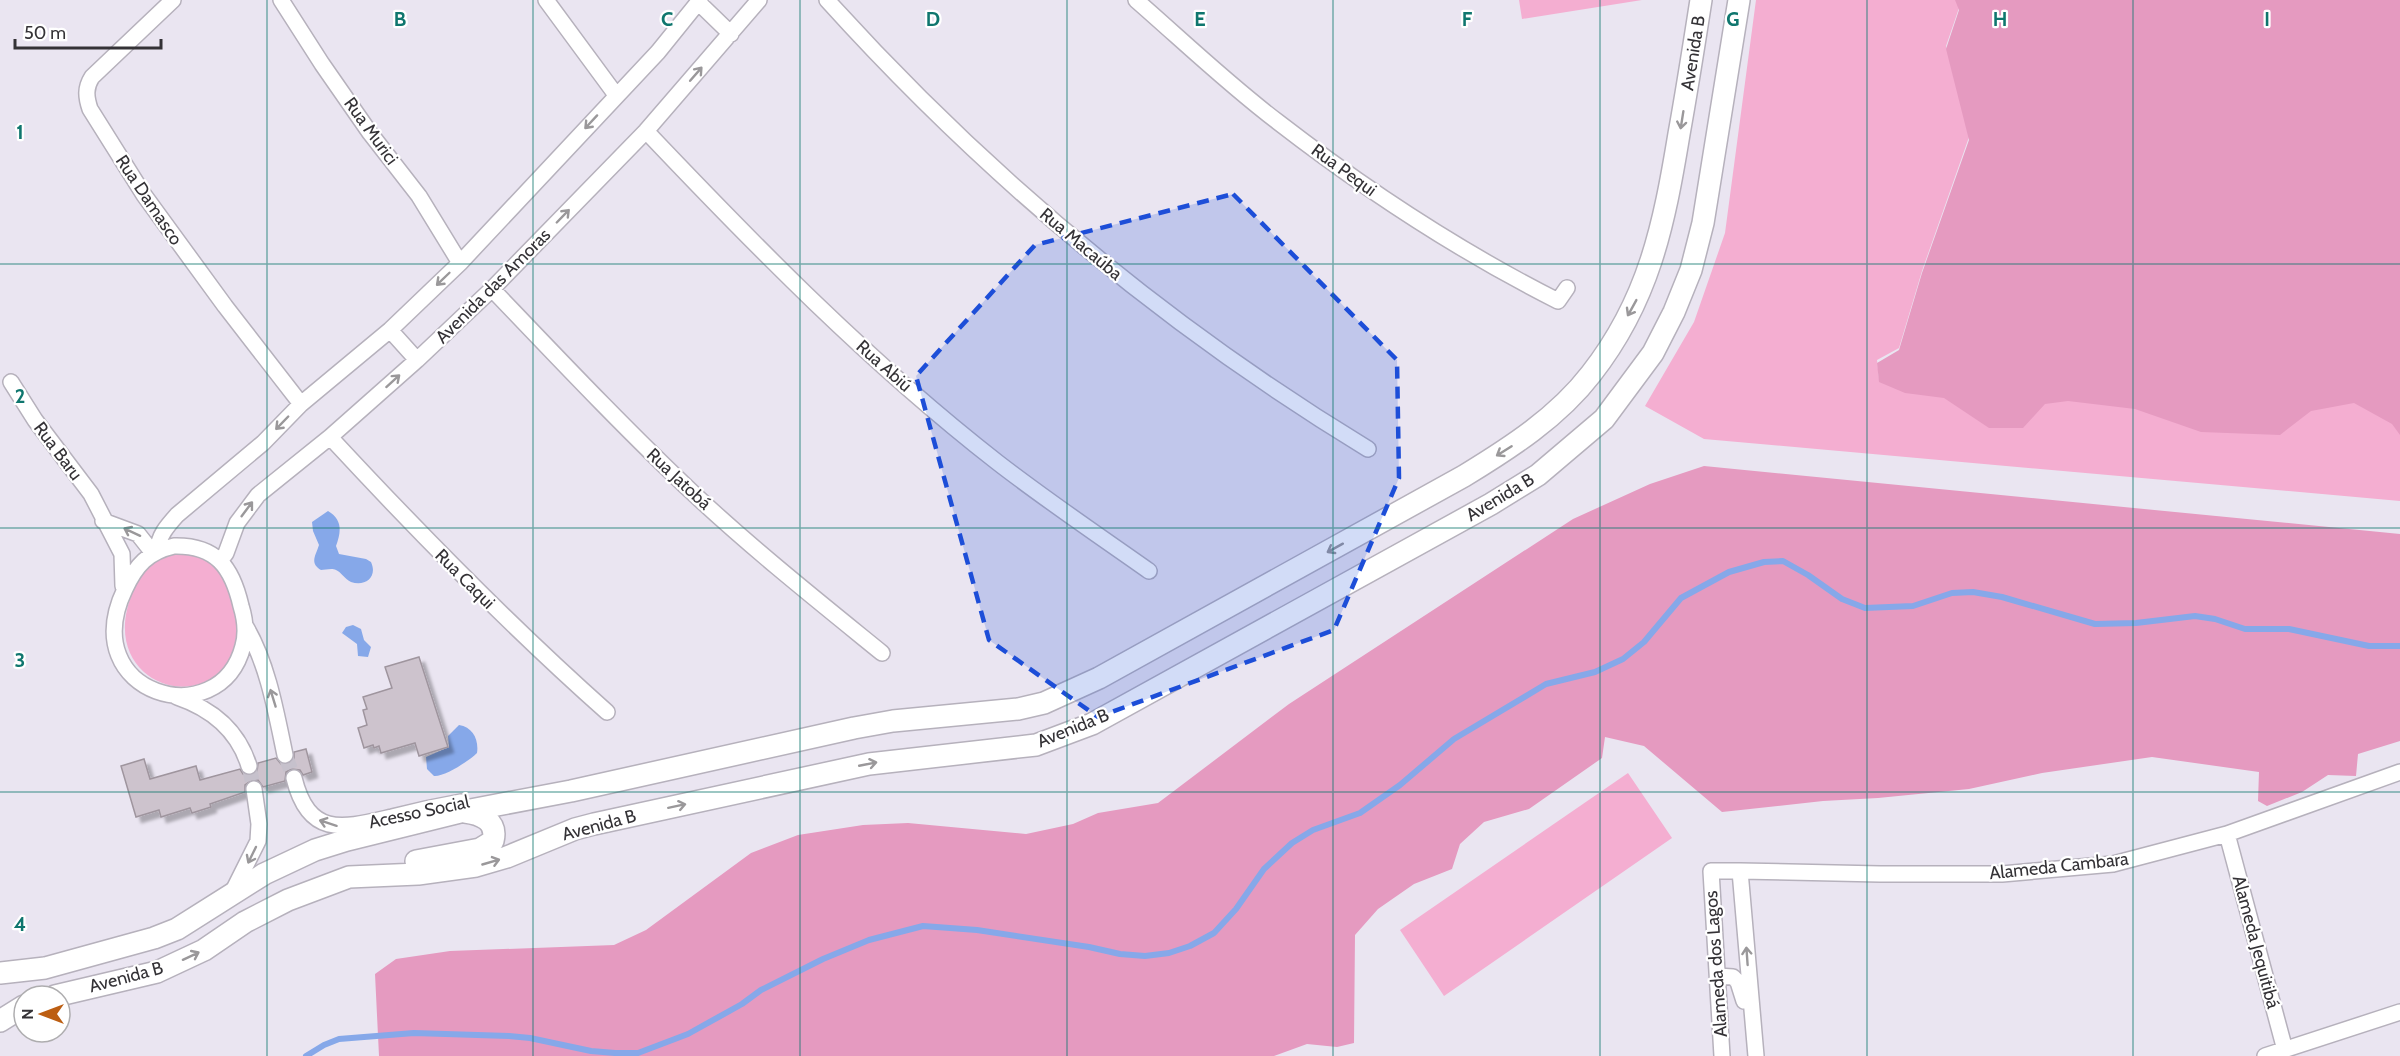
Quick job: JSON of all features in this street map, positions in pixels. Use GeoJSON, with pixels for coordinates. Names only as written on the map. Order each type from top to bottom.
{"type":"FeatureCollection","features":[{"type":"Feature","properties":{"kind":"street","name":"Rua Damasco"},"geometry":{"type":"LineString","coordinates":[[173,0],[92,77],[87,85],[86,98],[90,109],[144,195],[225,306],[301,404]]}},
{"type":"Feature","properties":{"kind":"street","name":"Rua Murici"},"geometry":{"type":"LineString","coordinates":[[281,0],[370,133],[419,196],[460,263]]}},
{"type":"Feature","properties":{"kind":"street"},"geometry":{"type":"LineString","coordinates":[[546,0],[616,95]]}},
{"type":"Feature","properties":{"kind":"street","name":"Avenida das Amoras"},"geometry":{"type":"LineString","coordinates":[[220,561],[226,553],[237,523],[258,495],[330,437],[417,360],[492,289],[646,131],[759,0]]}},
{"type":"Feature","properties":{"kind":"street","name":"Rua Macaúba"},"geometry":{"type":"LineString","coordinates":[[827,0],[900,77],[995,171],[1102,263],[1185,328],[1253,376],[1368,449]]}},
{"type":"Feature","properties":{"kind":"street","name":"Rua Pequi"},"geometry":{"type":"LineString","coordinates":[[1137,0],[1276,121],[1393,205],[1481,260],[1558,301],[1567,288]]}},
{"type":"Feature","properties":{"kind":"street","name":"Avenida B"},"geometry":{"type":"LineString","coordinates":[[0,973],[45,968],[154,938],[177,929],[264,874],[315,850],[347,840],[460,812],[571,791],[854,728],[893,721],[989,713],[1044,703],[1071,692],[1209,618],[1464,476],[1513,446],[1560,407],[1591,375],[1614,341],[1638,297],[1653,259],[1666,208],[1701,0]]}},
{"type":"Feature","properties":{"kind":"street","name":"Avenida B"},"geometry":{"type":"LineString","coordinates":[[72,992],[157,972],[204,950],[245,922],[288,900],[349,877],[418,873],[476,866],[507,857],[575,829],[834,771],[894,760],[1013,748],[1050,741],[1092,724],[1491,504],[1538,475],[1604,419],[1653,353],[1674,312],[1691,270],[1703,223],[1739,0]]}},
{"type":"Feature","properties":{"kind":"street"},"geometry":{"type":"LineString","coordinates":[[156,551],[163,533],[177,515],[263,443],[301,404],[390,330],[460,263],[658,52],[699,1],[731,34]]}},
{"type":"Feature","properties":{"kind":"street","name":"Rua Abiú"},"geometry":{"type":"LineString","coordinates":[[646,131],[791,280],[924,402],[997,462],[1149,571]]}},
{"type":"Feature","properties":{"kind":"street","name":"Rua Jatobá"},"geometry":{"type":"LineString","coordinates":[[492,289],[613,416],[694,494],[783,572],[882,653]]}},
{"type":"Feature","properties":{"kind":"street"},"geometry":{"type":"LineString","coordinates":[[390,330],[417,360]]}},
{"type":"Feature","properties":{"kind":"street","name":"Rua Baru"},"geometry":{"type":"LineString","coordinates":[[11,382],[35,420],[90,494],[122,554],[122,594]]}},
{"type":"Feature","properties":{"kind":"street","name":"Rua Caqui"},"geometry":{"type":"LineString","coordinates":[[330,437],[468,583],[607,712]]}},
{"type":"Feature","properties":{"kind":"street"},"geometry":{"type":"LineString","coordinates":[[103,521],[138,534],[156,551]]}},
{"type":"Feature","properties":{"kind":"street"},"geometry":{"type":"LineString","coordinates":[[249,766],[243,749],[228,728],[201,705],[138,683],[124,666],[117,647],[115,622],[117,605],[134,570],[156,551],[174,546],[193,547],[212,554],[232,576],[245,626],[256,644],[275,705],[285,755]]}},
{"type":"Feature","properties":{"kind":"street"},"geometry":{"type":"LineString","coordinates":[[175,696],[197,693],[224,679],[242,651],[245,626]]}},
{"type":"Feature","properties":{"kind":"street","name":"Alameda Cambara"},"geometry":{"type":"LineString","coordinates":[[1740,871],[2002,874],[2113,864],[2227,834],[2400,772]]}},
{"type":"Feature","properties":{"kind":"street","name":"Acesso Social"},"geometry":{"type":"LineString","coordinates":[[294,778],[303,805],[311,814],[321,822],[351,826],[500,794],[571,791]]}},
{"type":"Feature","properties":{"kind":"street"},"geometry":{"type":"LineString","coordinates":[[230,896],[258,842],[260,824],[254,789]]}},
{"type":"Feature","properties":{"kind":"street"},"geometry":{"type":"LineString","coordinates":[[349,877],[386,866],[474,850],[493,841],[494,834],[488,819],[477,814],[421,810]]}},
{"type":"Feature","properties":{"kind":"street","name":"Alameda Jequitibá"},"geometry":{"type":"LineString","coordinates":[[2227,834],[2285,1050]]}},
{"type":"Feature","properties":{"kind":"street","name":"Alameda dos Lagos"},"geometry":{"type":"LineString","coordinates":[[1722,1056],[1711,871],[1740,871],[1752,1033],[1756,1056]]}},
{"type":"Feature","properties":{"kind":"street"},"geometry":{"type":"LineString","coordinates":[[1718,976],[1733,977],[1738,982],[1752,1033]]}},
{"type":"Feature","properties":{"kind":"street"},"geometry":{"type":"LineString","coordinates":[[2265,1056],[2400,1012]]}},
{"type":"Feature","properties":{"kind":"highlighted area"},"geometry":{"type":"Polygon","coordinates":[[[1233,194],[1397,360],[1399,478],[1334,630],[1098,717],[989,640],[916,376],[1035,245],[1233,194]]]}},
{"type":"Feature","properties":{"kind":"shaded area"},"geometry":{"type":"Polygon","coordinates":[[[1519,0],[1642,0],[1522,19],[1519,0]]]}},
{"type":"Feature","properties":{"kind":"shaded area"},"geometry":{"type":"Polygon","coordinates":[[[1756,0],[1956,0],[1959,8],[1946,46],[1969,137],[1922,271],[1899,348],[1877,360],[1879,379],[2045,401],[2068,399],[2311,409],[2355,400],[2393,421],[2400,432],[2400,501],[1704,439],[1645,406],[1694,322],[1725,233],[1756,0]]]}},
{"type":"Feature","properties":{"kind":"shaded area"},"geometry":{"type":"Polygon","coordinates":[[[1955,0],[2400,0],[2400,435],[2392,424],[2354,403],[2311,411],[2280,435],[2201,432],[2135,409],[2068,401],[2045,404],[2023,428],[1989,428],[1944,398],[1905,393],[1879,382],[1877,363],[1899,350],[1922,273],[1969,140],[1946,49],[1959,10],[1955,0]]]}},
{"type":"Feature","properties":{"kind":"shaded area"},"geometry":{"type":"Polygon","coordinates":[[[1704,466],[2400,534],[2400,741],[2358,754],[2356,776],[2328,775],[2302,792],[2267,806],[2258,801],[2259,772],[2152,757],[2042,773],[1969,789],[1722,812],[1644,746],[1605,737],[1602,758],[1529,809],[1484,822],[1460,844],[1452,869],[1414,884],[1378,909],[1355,935],[1354,1043],[1337,1047],[1307,1044],[1274,1056],[379,1056],[375,974],[396,959],[450,951],[614,945],[646,930],[751,853],[798,835],[863,825],[908,823],[1026,834],[1073,824],[1098,813],[1158,803],[1289,704],[1573,519],[1650,484],[1704,466]]]}},
{"type":"Feature","properties":{"kind":"shaded area"},"geometry":{"type":"Polygon","coordinates":[[[177,552],[204,557],[215,565],[230,588],[234,602],[237,630],[231,656],[217,675],[198,685],[177,686],[156,680],[139,667],[128,647],[125,621],[134,589],[151,564],[177,552]]]}},
{"type":"Feature","properties":{"kind":"shaded area"},"geometry":{"type":"Polygon","coordinates":[[[1628,773],[1672,838],[1444,996],[1400,930],[1628,773]]]}},
{"type":"Feature","properties":{"kind":"water"},"geometry":{"type":"Polygon","coordinates":[[[328,511],[336,518],[340,527],[336,546],[339,554],[371,562],[373,572],[369,580],[361,583],[351,582],[336,570],[321,570],[315,565],[314,559],[319,545],[312,522],[328,511]]]}},
{"type":"Feature","properties":{"kind":"water"},"geometry":{"type":"Polygon","coordinates":[[[353,625],[361,629],[364,640],[371,647],[368,657],[358,656],[357,644],[342,633],[346,627],[353,625]]]}},
{"type":"Feature","properties":{"kind":"water"},"geometry":{"type":"Polygon","coordinates":[[[459,725],[468,728],[474,735],[477,753],[456,768],[434,776],[427,769],[426,757],[449,747],[448,736],[459,725]]]}},
{"type":"Feature","properties":{"kind":"building"},"geometry":{"type":"Polygon","coordinates":[[[419,657],[448,747],[419,756],[415,743],[381,753],[379,746],[364,748],[358,728],[367,725],[363,710],[367,709],[363,697],[392,688],[385,667],[419,657]]]}},
{"type":"Feature","properties":{"kind":"building"},"geometry":{"type":"Polygon","coordinates":[[[306,749],[312,772],[303,775],[300,770],[291,769],[286,772],[285,781],[263,787],[258,780],[252,780],[245,785],[245,792],[210,804],[211,807],[192,813],[190,808],[161,817],[159,810],[136,817],[121,766],[144,759],[150,779],[196,766],[200,780],[240,769],[243,774],[252,775],[257,772],[258,763],[276,758],[281,764],[288,764],[294,759],[294,752],[306,749]]]}},
{"type":"Feature","properties":{"kind":"waterway"},"geometry":{"type":"LineString","coordinates":[[306,1056],[339,1039],[414,1033],[509,1036],[530,1038],[591,1051],[638,1053],[688,1034],[742,1004],[761,990],[823,959],[869,940],[923,926],[977,930],[1120,954],[1145,956],[1169,953],[1190,946],[1214,933],[1236,909],[1264,869],[1292,843],[1313,830],[1360,813],[1400,785],[1454,739],[1546,684],[1595,672],[1623,659],[1644,642],[1681,598],[1729,572],[1764,562],[1783,561],[1842,599],[1865,608],[1913,606],[1952,593],[1973,592],[2002,597],[2095,624],[2136,623],[2195,616],[2215,619],[2245,629],[2289,629],[2369,646],[2400,646]]}},
{"type":"Feature","properties":{"kind":"tunnel"},"geometry":{"type":"LineString","coordinates":[[285,755],[294,778]]}},
{"type":"Feature","properties":{"kind":"tunnel"},"geometry":{"type":"LineString","coordinates":[[249,766],[254,789]]}}]}
